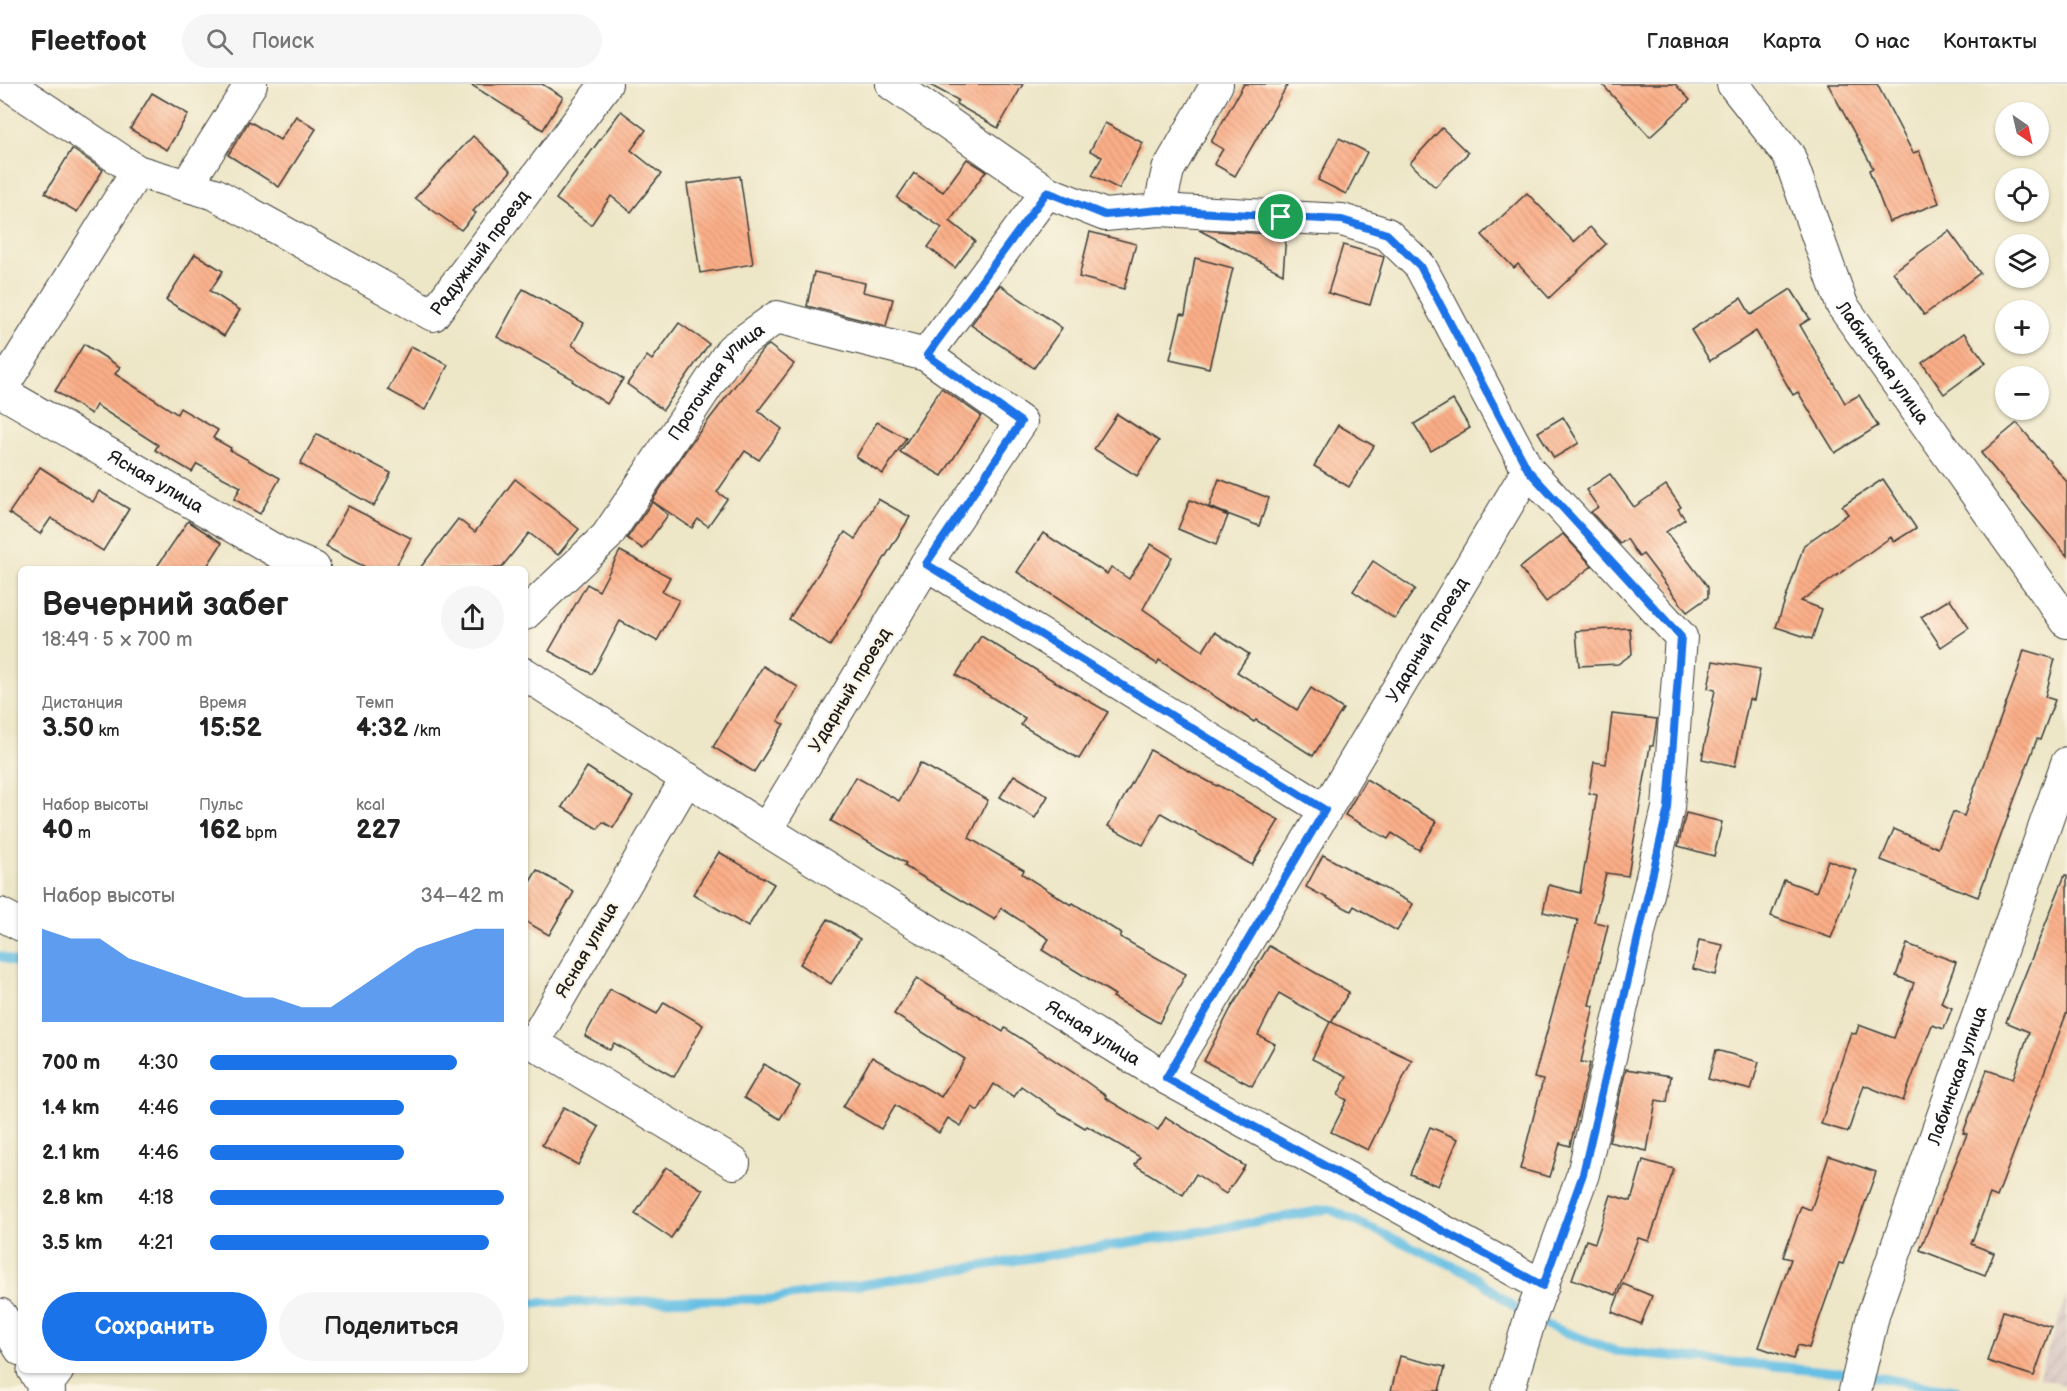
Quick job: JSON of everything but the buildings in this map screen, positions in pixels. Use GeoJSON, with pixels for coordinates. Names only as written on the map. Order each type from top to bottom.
{"type":"FeatureCollection","features":[{"type":"Feature","properties":{"kind":"street","name":"Радужный проезд"},"geometry":{"type":"LineString","coordinates":[[8,84],[137,171],[215,194],[433,315],[606,84]]}},
{"type":"Feature","properties":{"kind":"street"},"geometry":{"type":"LineString","coordinates":[[187,185],[251,84]]}},
{"type":"Feature","properties":{"kind":"street"},"geometry":{"type":"LineString","coordinates":[[892,84],[1047,192],[1105,215],[1159,210],[1342,220],[1387,234],[1420,266],[1528,470],[1681,637],[1668,808],[1583,1174],[1508,1391]]}},
{"type":"Feature","properties":{"kind":"street"},"geometry":{"type":"LineString","coordinates":[[1159,210],[1168,170],[1217,84]]}},
{"type":"Feature","properties":{"kind":"street","name":"Лабинская улица"},"geometry":{"type":"LineString","coordinates":[[1733,84],[1789,156],[1842,305],[2067,622]]}},
{"type":"Feature","properties":{"kind":"street"},"geometry":{"type":"LineString","coordinates":[[0,391],[137,171]]}},
{"type":"Feature","properties":{"kind":"street"},"geometry":{"type":"LineString","coordinates":[[927,355],[1047,192]]}},
{"type":"Feature","properties":{"kind":"street","name":"Проточная улица"},"geometry":{"type":"LineString","coordinates":[[528,612],[607,536],[732,349],[777,317],[927,355]]}},
{"type":"Feature","properties":{"kind":"street","name":"Ударный проезд"},"geometry":{"type":"LineString","coordinates":[[775,815],[926,564],[1021,422],[927,355]]}},
{"type":"Feature","properties":{"kind":"street","name":"Ясная улица"},"geometry":{"type":"LineString","coordinates":[[0,391],[278,561],[304,566]]}},
{"type":"Feature","properties":{"kind":"street","name":"Ударный проезд"},"geometry":{"type":"LineString","coordinates":[[1166,1078],[1528,470]]}},
{"type":"Feature","properties":{"kind":"street"},"geometry":{"type":"LineString","coordinates":[[926,564],[1325,810]]}},
{"type":"Feature","properties":{"kind":"street","name":"Ясная улица"},"geometry":{"type":"LineString","coordinates":[[528,676],[766,830],[1166,1078],[1543,1286]]}},
{"type":"Feature","properties":{"kind":"street","name":"Лабинская улица"},"geometry":{"type":"LineString","coordinates":[[1855,1391],[1874,1312],[2067,763]]}},
{"type":"Feature","properties":{"kind":"street","name":"Ясная улица"},"geometry":{"type":"LineString","coordinates":[[687,778],[532,1043],[734,1163]]}},
{"type":"Feature","properties":{"kind":"street"},"geometry":{"type":"LineString","coordinates":[[0,914],[18,923]]}},
{"type":"Feature","properties":{"kind":"street"},"geometry":{"type":"LineString","coordinates":[[0,1315],[18,1344]]}},
{"type":"Feature","properties":{"kind":"shaded area"},"geometry":{"type":"Polygon","coordinates":[[[2067,1295],[2067,1386],[2038,1378],[2067,1295]]]}},
{"type":"Feature","properties":{"kind":"waterway"},"geometry":{"type":"LineString","coordinates":[[0,956],[18,964]]}},
{"type":"Feature","properties":{"kind":"waterway"},"geometry":{"type":"LineString","coordinates":[[528,1303],[771,1299],[1329,1209],[1471,1274],[1530,1319],[1616,1351],[1858,1374],[1958,1391]]}},
{"type":"Feature","properties":{"kind":"route"},"geometry":{"type":"LineString","coordinates":[[1047,192],[1105,215],[1159,210],[1281,217],[1342,220],[1387,234],[1420,266],[1528,470],[1681,637],[1668,808],[1583,1174],[1543,1286],[1166,1078],[1325,810],[926,564],[1021,422],[927,355],[1047,192]]}}]}
